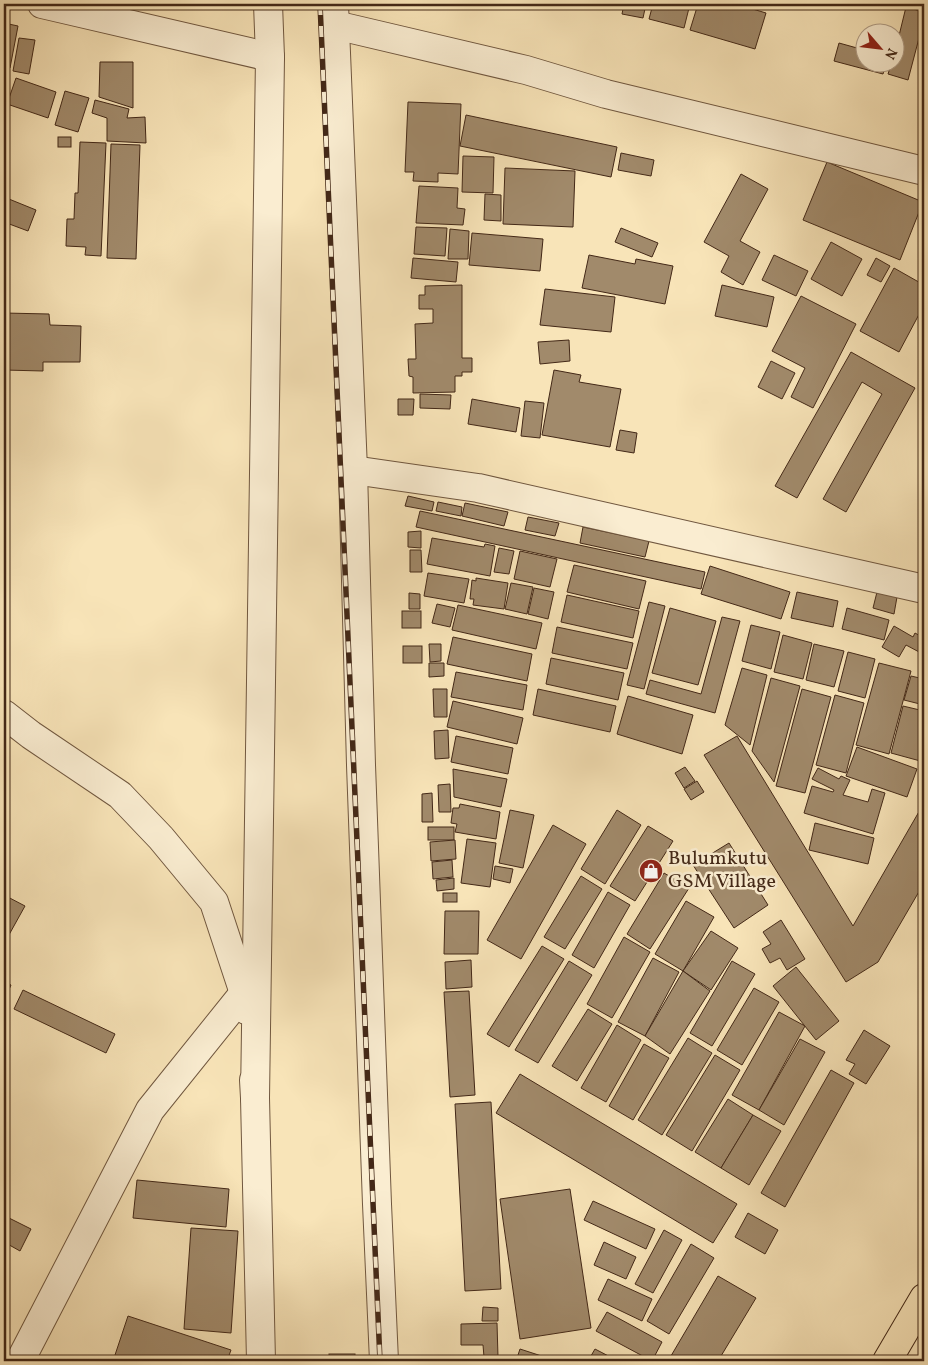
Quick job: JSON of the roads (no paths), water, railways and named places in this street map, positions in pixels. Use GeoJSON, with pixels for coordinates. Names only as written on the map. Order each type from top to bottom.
{"type":"FeatureCollection","features":[{"type":"Feature","properties":{"kind":"highway"},"geometry":{"type":"LineString","coordinates":[[887,1361],[924,1298]]}},
{"type":"Feature","properties":{"kind":"street"},"geometry":{"type":"LineString","coordinates":[[42,4],[270,57]]}},
{"type":"Feature","properties":{"kind":"street"},"geometry":{"type":"LineString","coordinates":[[261,1361],[256,1098],[270,57],[268,4]]}},
{"type":"Feature","properties":{"kind":"street"},"geometry":{"type":"LineString","coordinates":[[384,1361],[335,14],[606,94],[924,171]]}},
{"type":"Feature","properties":{"kind":"street"},"geometry":{"type":"LineString","coordinates":[[353,470],[478,488],[924,589]]}},
{"type":"Feature","properties":{"kind":"street"},"geometry":{"type":"LineString","coordinates":[[4,714],[31,735],[120,795],[161,838],[214,902],[244,993],[256,1098]]}},
{"type":"Feature","properties":{"kind":"street"},"geometry":{"type":"LineString","coordinates":[[20,1361],[150,1110],[244,993]]}},
{"type":"Feature","properties":{"kind":"railway"},"geometry":{"type":"LineString","coordinates":[[320,4],[380,1361]]}},
{"type":"Feature","properties":{"kind":"place","name":"Bulumkutu GSM Village"},"geometry":{"type":"Point","coordinates":[651,871]}}]}
